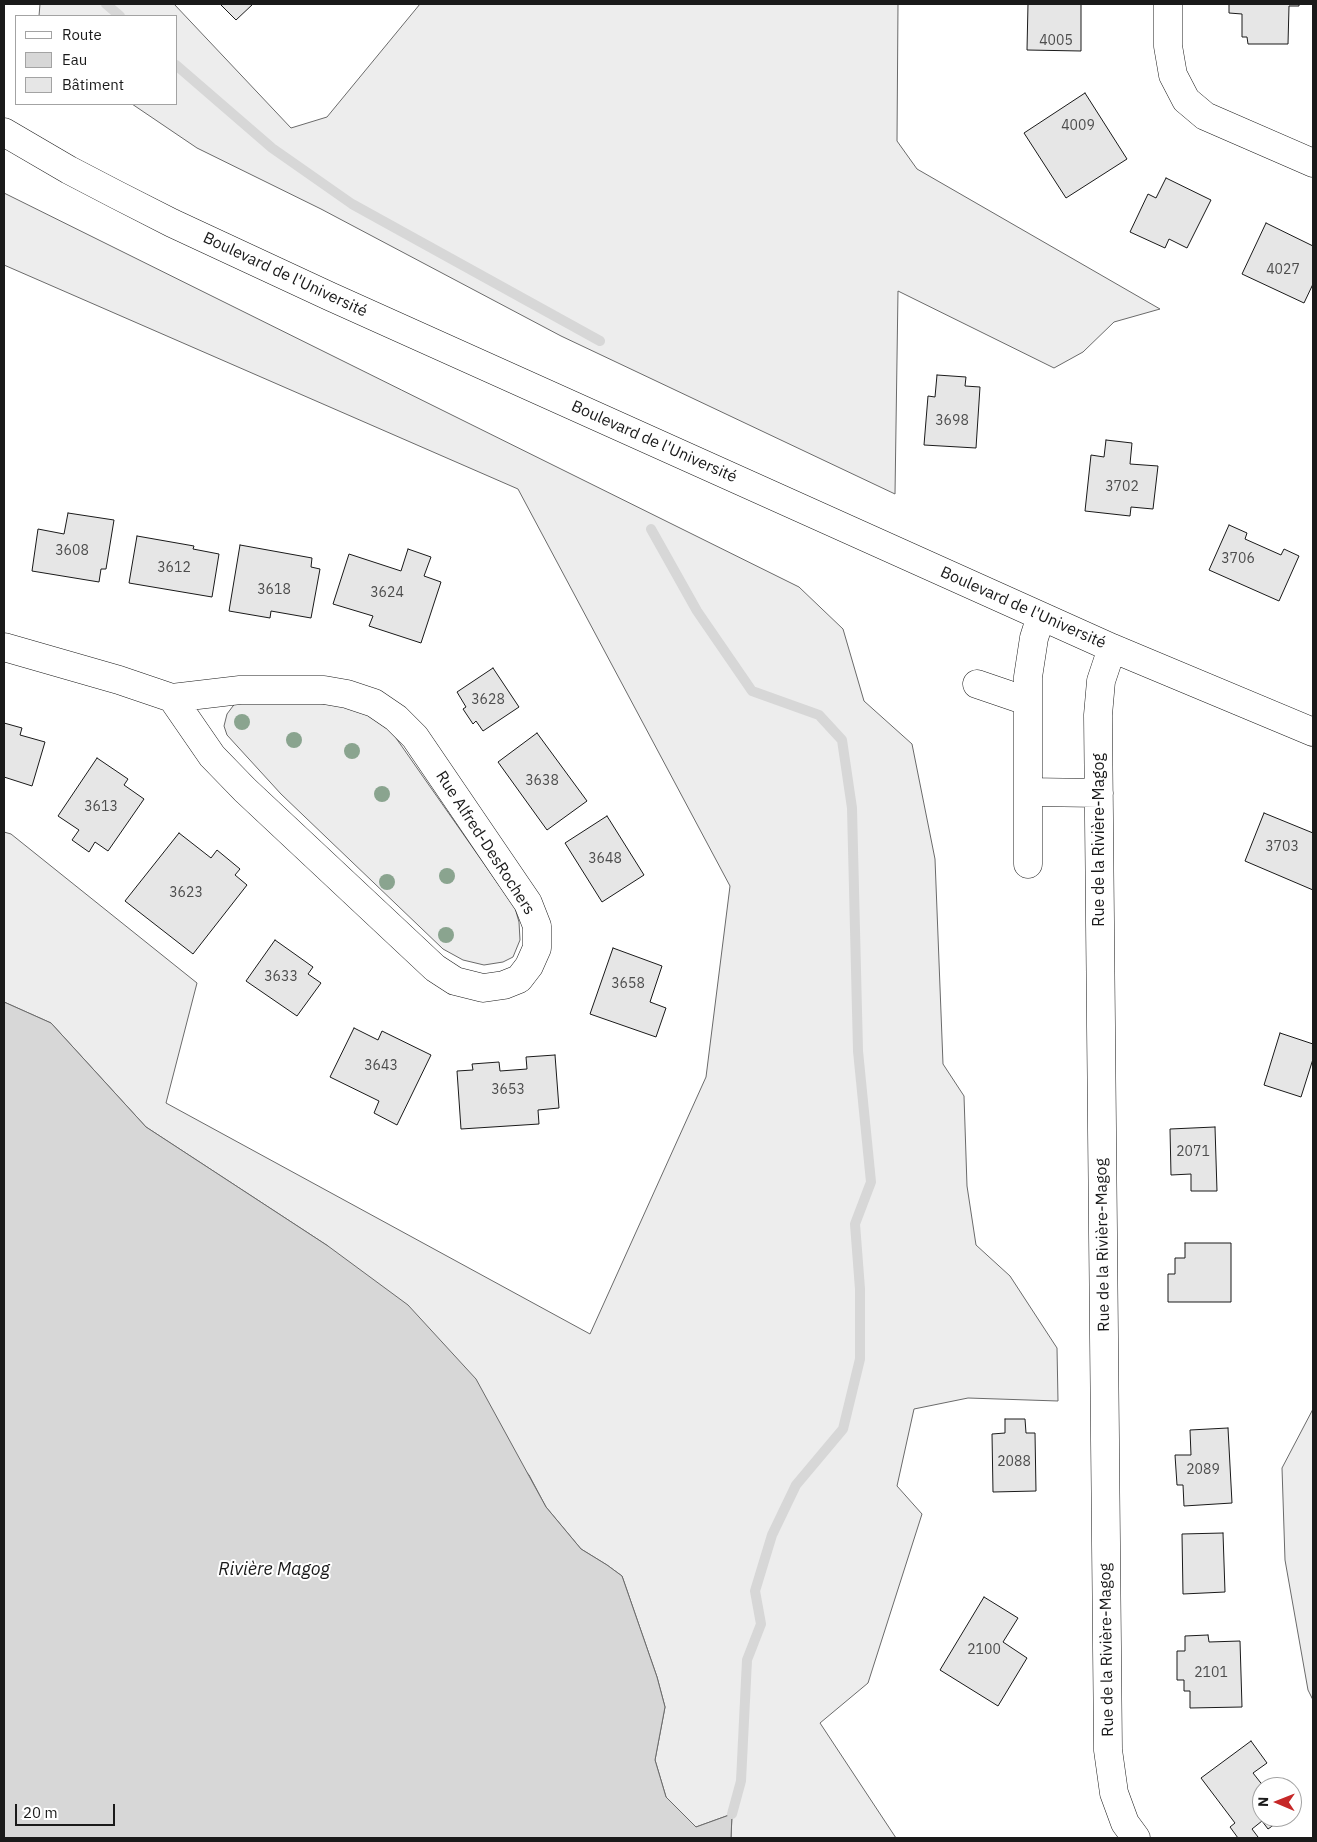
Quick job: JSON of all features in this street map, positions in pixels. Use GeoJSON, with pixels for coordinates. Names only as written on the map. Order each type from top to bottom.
{"type":"FeatureCollection","features":[{"type":"Feature","properties":{"kind":"street"},"geometry":{"type":"LineString","coordinates":[[1168,4],[1168,46],[1173,75],[1186,100],[1205,116],[1313,163]]}},
{"type":"Feature","properties":{"kind":"street","name":"Boulevard de l'Université"},"geometry":{"type":"LineString","coordinates":[[4,132],[100,186],[241,255],[489,369],[1112,648],[1313,732]]}},
{"type":"Feature","properties":{"kind":"street"},"geometry":{"type":"LineString","coordinates":[[1028,864],[1028,698],[1030,656],[1041,616]]}},
{"type":"Feature","properties":{"kind":"street","name":"Rue Alfred-DesRochers"},"geometry":{"type":"LineString","coordinates":[[4,647],[119,680],[172,698],[240,690],[324,690],[347,694],[374,703],[396,718],[415,736],[528,903],[537,926],[537,948],[529,966],[519,979],[504,985],[483,988],[456,981],[434,968],[212,756],[172,698]]}},
{"type":"Feature","properties":{"kind":"street","name":"Rue de la Rivière-Magog"},"geometry":{"type":"LineString","coordinates":[[1112,648],[1101,681],[1099,701],[1108,1750],[1114,1794],[1125,1823],[1136,1838]]}},
{"type":"Feature","properties":{"kind":"street"},"geometry":{"type":"LineString","coordinates":[[977,684],[1018,698],[1028,698]]}},
{"type":"Feature","properties":{"kind":"street"},"geometry":{"type":"LineString","coordinates":[[1028,792],[1099,793]]}},
{"type":"Feature","properties":{"kind":"shaded area"},"geometry":{"type":"Polygon","coordinates":[[[40,4],[174,4],[291,128],[327,117],[420,4],[898,4],[897,141],[917,169],[1160,309],[1114,322],[1083,352],[1054,368],[898,291],[895,494],[561,336],[321,209],[197,148],[133,105],[178,105],[178,15],[39,15],[40,4]]]}},
{"type":"Feature","properties":{"kind":"shaded area"},"geometry":{"type":"Polygon","coordinates":[[[4,193],[799,587],[843,629],[864,701],[912,744],[935,859],[943,1064],[964,1096],[967,1186],[976,1245],[1010,1276],[1057,1348],[1058,1401],[968,1398],[914,1409],[897,1486],[922,1514],[868,1683],[820,1723],[896,1838],[731,1838],[732,1814],[696,1827],[666,1797],[655,1760],[665,1707],[657,1677],[622,1576],[581,1549],[546,1507],[529,1475],[328,1246],[146,1127],[51,1023],[4,1002],[4,832],[11,834],[197,983],[166,1103],[590,1334],[706,1077],[730,886],[518,489],[4,265],[4,193]]]}},
{"type":"Feature","properties":{"kind":"shaded area"},"geometry":{"type":"Polygon","coordinates":[[[245,698],[341,705],[381,720],[396,738],[515,908],[519,922],[520,940],[513,957],[503,962],[484,965],[463,960],[443,949],[281,794],[227,735],[224,726],[227,714],[236,702],[245,698]]]}},
{"type":"Feature","properties":{"kind":"shaded area"},"geometry":{"type":"Polygon","coordinates":[[[1313,1409],[1313,1700],[1308,1690],[1285,1560],[1282,1468],[1313,1409]]]}},
{"type":"Feature","properties":{"kind":"water","name":"Rivière Magog"},"geometry":{"type":"Polygon","coordinates":[[[4,1002],[51,1023],[146,1127],[328,1246],[408,1305],[476,1379],[546,1507],[581,1549],[622,1576],[657,1677],[665,1707],[655,1760],[666,1797],[696,1827],[732,1814],[731,1838],[4,1838],[4,1002]]]}},
{"type":"Feature","properties":{"kind":"building"},"geometry":{"type":"Polygon","coordinates":[[[220,4],[253,4],[236,20],[220,4]]]}},
{"type":"Feature","properties":{"kind":"building"},"geometry":{"type":"Polygon","coordinates":[[[1028,4],[1081,4],[1081,51],[1027,50],[1028,4]]]}},
{"type":"Feature","properties":{"kind":"building"},"geometry":{"type":"Polygon","coordinates":[[[1229,4],[1299,4],[1299,6],[1289,6],[1288,44],[1248,44],[1247,37],[1242,37],[1242,14],[1229,13],[1229,4]]]}},
{"type":"Feature","properties":{"kind":"building"},"geometry":{"type":"Polygon","coordinates":[[[1085,93],[1127,159],[1066,198],[1024,133],[1085,93]]]}},
{"type":"Feature","properties":{"kind":"building"},"geometry":{"type":"Polygon","coordinates":[[[1166,178],[1211,200],[1187,248],[1169,239],[1165,248],[1130,232],[1148,194],[1156,198],[1166,178]]]}},
{"type":"Feature","properties":{"kind":"building"},"geometry":{"type":"Polygon","coordinates":[[[1266,223],[1313,246],[1313,284],[1304,303],[1242,274],[1266,223]]]}},
{"type":"Feature","properties":{"kind":"building"},"geometry":{"type":"Polygon","coordinates":[[[937,375],[966,377],[965,386],[980,387],[976,448],[924,445],[928,396],[935,397],[937,375]]]}},
{"type":"Feature","properties":{"kind":"building"},"geometry":{"type":"Polygon","coordinates":[[[1106,440],[1132,443],[1130,464],[1158,466],[1153,509],[1131,507],[1130,516],[1085,511],[1091,455],[1104,457],[1106,440]]]}},
{"type":"Feature","properties":{"kind":"building"},"geometry":{"type":"Polygon","coordinates":[[[68,513],[114,520],[106,569],[101,569],[99,582],[32,571],[38,529],[64,534],[68,513]]]}},
{"type":"Feature","properties":{"kind":"building"},"geometry":{"type":"Polygon","coordinates":[[[1229,525],[1247,533],[1245,539],[1281,555],[1284,549],[1299,556],[1279,601],[1209,570],[1229,525]]]}},
{"type":"Feature","properties":{"kind":"building"},"geometry":{"type":"Polygon","coordinates":[[[137,536],[194,546],[193,549],[219,554],[212,597],[129,583],[137,536]]]}},
{"type":"Feature","properties":{"kind":"building"},"geometry":{"type":"Polygon","coordinates":[[[240,545],[312,558],[311,567],[320,569],[311,618],[271,611],[270,618],[229,611],[240,545]]]}},
{"type":"Feature","properties":{"kind":"building"},"geometry":{"type":"Polygon","coordinates":[[[408,549],[431,557],[424,576],[441,582],[421,643],[369,626],[373,616],[333,604],[349,554],[401,571],[408,549]]]}},
{"type":"Feature","properties":{"kind":"building"},"geometry":{"type":"Polygon","coordinates":[[[493,668],[519,707],[483,731],[476,721],[473,724],[463,709],[466,707],[457,692],[493,668]]]}},
{"type":"Feature","properties":{"kind":"building"},"geometry":{"type":"Polygon","coordinates":[[[4,723],[22,728],[20,735],[45,742],[32,786],[4,777],[4,723]]]}},
{"type":"Feature","properties":{"kind":"building"},"geometry":{"type":"Polygon","coordinates":[[[537,733],[587,801],[547,830],[498,762],[537,733]]]}},
{"type":"Feature","properties":{"kind":"building"},"geometry":{"type":"Polygon","coordinates":[[[97,758],[128,779],[124,785],[144,799],[108,851],[95,842],[89,852],[72,840],[79,830],[58,816],[97,758]]]}},
{"type":"Feature","properties":{"kind":"building"},"geometry":{"type":"Polygon","coordinates":[[[1264,813],[1313,833],[1313,890],[1245,861],[1264,813]]]}},
{"type":"Feature","properties":{"kind":"building"},"geometry":{"type":"Polygon","coordinates":[[[607,816],[644,875],[602,902],[565,843],[607,816]]]}},
{"type":"Feature","properties":{"kind":"building"},"geometry":{"type":"Polygon","coordinates":[[[179,833],[211,858],[217,850],[240,869],[235,875],[247,885],[193,954],[125,901],[179,833]]]}},
{"type":"Feature","properties":{"kind":"building"},"geometry":{"type":"Polygon","coordinates":[[[275,940],[313,967],[308,974],[321,983],[297,1016],[246,981],[275,940]]]}},
{"type":"Feature","properties":{"kind":"building"},"geometry":{"type":"Polygon","coordinates":[[[613,948],[662,966],[650,1002],[666,1008],[656,1037],[590,1014],[613,948]]]}},
{"type":"Feature","properties":{"kind":"building"},"geometry":{"type":"Polygon","coordinates":[[[354,1028],[378,1040],[382,1031],[431,1055],[397,1125],[374,1113],[379,1101],[330,1077],[354,1028]]]}},
{"type":"Feature","properties":{"kind":"building"},"geometry":{"type":"Polygon","coordinates":[[[1280,1033],[1313,1044],[1313,1059],[1301,1097],[1264,1085],[1280,1033]]]}},
{"type":"Feature","properties":{"kind":"building"},"geometry":{"type":"Polygon","coordinates":[[[555,1055],[559,1108],[538,1110],[539,1124],[461,1129],[457,1071],[473,1070],[472,1064],[499,1062],[500,1071],[527,1069],[526,1057],[555,1055]]]}},
{"type":"Feature","properties":{"kind":"building"},"geometry":{"type":"Polygon","coordinates":[[[1215,1127],[1217,1191],[1191,1191],[1191,1174],[1171,1175],[1170,1129],[1215,1127]]]}},
{"type":"Feature","properties":{"kind":"building"},"geometry":{"type":"Polygon","coordinates":[[[1185,1243],[1231,1243],[1231,1302],[1168,1302],[1168,1274],[1175,1274],[1175,1258],[1185,1258],[1185,1243]]]}},
{"type":"Feature","properties":{"kind":"building"},"geometry":{"type":"Polygon","coordinates":[[[1005,1419],[1025,1419],[1026,1433],[1035,1433],[1036,1491],[993,1492],[992,1434],[1005,1433],[1005,1419]]]}},
{"type":"Feature","properties":{"kind":"building"},"geometry":{"type":"Polygon","coordinates":[[[1228,1428],[1232,1503],[1184,1506],[1183,1485],[1177,1485],[1175,1455],[1191,1455],[1190,1430],[1228,1428]]]}},
{"type":"Feature","properties":{"kind":"building"},"geometry":{"type":"Polygon","coordinates":[[[1223,1533],[1225,1592],[1183,1594],[1182,1534],[1223,1533]]]}},
{"type":"Feature","properties":{"kind":"building"},"geometry":{"type":"Polygon","coordinates":[[[984,1597],[1018,1618],[1003,1642],[1027,1658],[998,1706],[940,1670],[984,1597]]]}},
{"type":"Feature","properties":{"kind":"building"},"geometry":{"type":"Polygon","coordinates":[[[1208,1635],[1209,1642],[1240,1641],[1242,1707],[1190,1708],[1190,1691],[1184,1691],[1184,1680],[1177,1680],[1177,1651],[1185,1651],[1185,1636],[1208,1635]]]}},
{"type":"Feature","properties":{"kind":"building"},"geometry":{"type":"Polygon","coordinates":[[[1251,1741],[1267,1763],[1253,1773],[1256,1777],[1252,1777],[1252,1827],[1254,1827],[1252,1829],[1258,1837],[1238,1838],[1230,1827],[1235,1823],[1201,1778],[1251,1741]]]}},
{"type":"Feature","properties":{"kind":"waterway"},"geometry":{"type":"LineString","coordinates":[[106,4],[119,15]]}},
{"type":"Feature","properties":{"kind":"waterway"},"geometry":{"type":"LineString","coordinates":[[178,67],[272,148],[352,204],[600,341]]}},
{"type":"Feature","properties":{"kind":"waterway"},"geometry":{"type":"LineString","coordinates":[[651,529],[697,611],[752,691],[819,715],[842,740],[852,808],[858,1051],[871,1182],[855,1224],[860,1289],[860,1359],[843,1429],[796,1485],[772,1535],[755,1591],[761,1624],[747,1660],[741,1781],[732,1814]]}}]}
